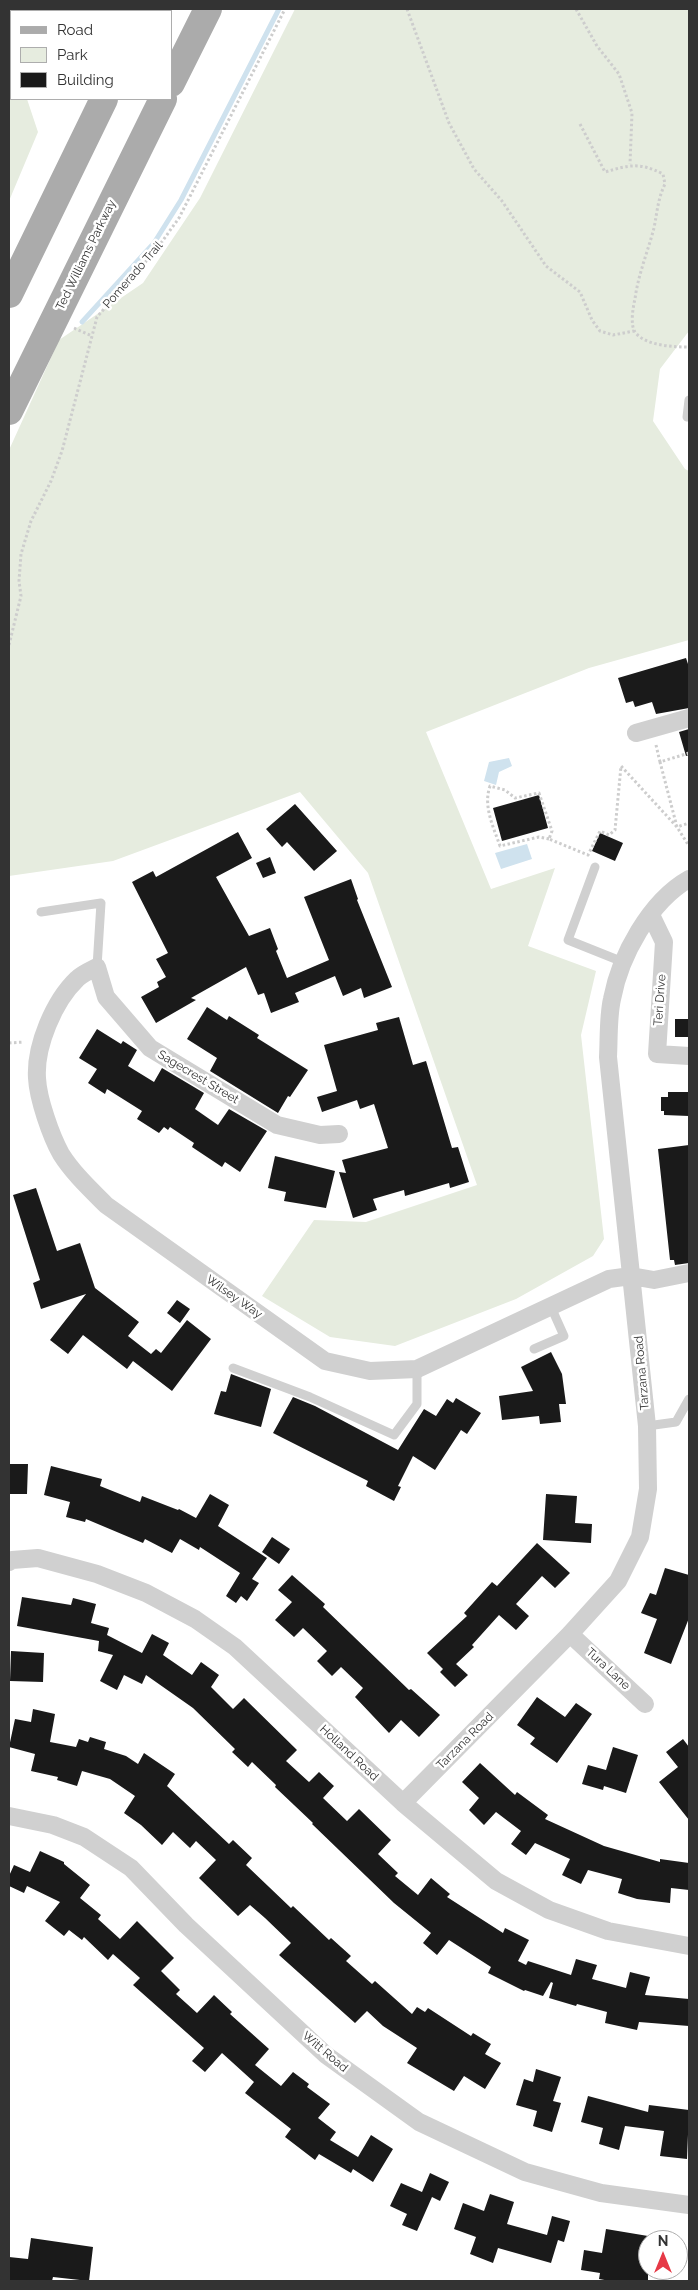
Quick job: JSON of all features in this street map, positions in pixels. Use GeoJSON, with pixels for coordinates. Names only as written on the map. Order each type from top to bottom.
{"type":"FeatureCollection","features":[{"type":"Feature","properties":{"kind":"main road"},"geometry":{"type":"LineString","coordinates":[[172,81],[208,9]]}},
{"type":"Feature","properties":{"kind":"main road"},"geometry":{"type":"LineString","coordinates":[[9,294],[104,100]]}},
{"type":"Feature","properties":{"kind":"main road","name":"Ted Williams Parkway"},"geometry":{"type":"LineString","coordinates":[[9,411],[163,100]]}},
{"type":"Feature","properties":{"kind":"street"},"geometry":{"type":"LineString","coordinates":[[636,733],[689,718]]}},
{"type":"Feature","properties":{"kind":"street","name":"Tarzana Road"},"geometry":{"type":"LineString","coordinates":[[404,1803],[570,1634],[618,1581],[640,1537],[648,1489],[647,1426],[608,1056],[612,999],[629,949],[661,900],[689,879]]}},
{"type":"Feature","properties":{"kind":"street","name":"Teri Drive"},"geometry":{"type":"LineString","coordinates":[[651,915],[664,942],[657,1054],[689,1056]]}},
{"type":"Feature","properties":{"kind":"street","name":"Sagecrest Street"},"geometry":{"type":"LineString","coordinates":[[97,967],[106,997],[150,1048],[277,1125],[320,1135],[339,1134]]}},
{"type":"Feature","properties":{"kind":"street","name":"Wilsey Way"},"geometry":{"type":"LineString","coordinates":[[97,967],[78,978],[51,1014],[44,1032],[36,1076],[38,1096],[61,1153],[78,1177],[106,1205],[325,1362],[370,1371],[417,1368],[609,1279],[631,1276],[654,1280],[689,1273]]}},
{"type":"Feature","properties":{"kind":"street","name":"Holland Road"},"geometry":{"type":"LineString","coordinates":[[10,1561],[38,1558],[97,1574],[146,1594],[195,1619],[235,1647],[404,1803],[496,1881],[549,1910],[608,1931],[689,1946]]}},
{"type":"Feature","properties":{"kind":"street","name":"Tura Lane"},"geometry":{"type":"LineString","coordinates":[[570,1634],[645,1704]]}},
{"type":"Feature","properties":{"kind":"street","name":"Witt Road"},"geometry":{"type":"LineString","coordinates":[[9,1816],[53,1824],[84,1837],[131,1868],[186,1925],[326,2055],[419,2122],[525,2172],[600,2193],[689,2205]]}},
{"type":"Feature","properties":{"kind":"lane"},"geometry":{"type":"LineString","coordinates":[[689,400],[687,417],[689,417]]}},
{"type":"Feature","properties":{"kind":"lane"},"geometry":{"type":"LineString","coordinates":[[595,867],[568,940],[623,962]]}},
{"type":"Feature","properties":{"kind":"lane"},"geometry":{"type":"LineString","coordinates":[[41,912],[100,903],[97,967]]}},
{"type":"Feature","properties":{"kind":"lane"},"geometry":{"type":"LineString","coordinates":[[534,1349],[564,1336],[551,1307]]}},
{"type":"Feature","properties":{"kind":"lane"},"geometry":{"type":"LineString","coordinates":[[233,1368],[310,1396],[394,1435],[417,1404],[417,1368]]}},
{"type":"Feature","properties":{"kind":"lane"},"geometry":{"type":"LineString","coordinates":[[647,1426],[676,1422],[689,1400]]}},
{"type":"Feature","properties":{"kind":"path","name":"Pomerado Trail"},"geometry":{"type":"LineString","coordinates":[[9,645],[21,596],[19,581],[21,554],[31,521],[51,481],[62,451],[97,317],[156,250],[179,218],[285,9]]}},
{"type":"Feature","properties":{"kind":"path"},"geometry":{"type":"LineString","coordinates":[[407,9],[449,123],[474,169],[502,201],[546,266],[580,292],[592,320],[600,331],[613,335],[634,332]]}},
{"type":"Feature","properties":{"kind":"path"},"geometry":{"type":"LineString","coordinates":[[576,9],[597,46],[619,74],[632,113],[630,164]]}},
{"type":"Feature","properties":{"kind":"path"},"geometry":{"type":"LineString","coordinates":[[580,124],[606,172],[630,164],[649,167],[662,174],[665,184],[660,192],[654,227],[635,297],[632,322],[634,332],[643,339],[662,345],[689,347]]}},
{"type":"Feature","properties":{"kind":"path"},"geometry":{"type":"LineString","coordinates":[[677,827],[660,762],[689,753]]}},
{"type":"Feature","properties":{"kind":"path"},"geometry":{"type":"LineString","coordinates":[[549,839],[552,831],[540,793],[515,798],[505,790],[490,786],[487,796],[488,809],[500,846],[539,837],[549,839],[588,855],[600,831],[610,835],[615,830],[621,766],[677,827],[689,846]]}},
{"type":"Feature","properties":{"kind":"path"},"geometry":{"type":"LineString","coordinates":[[677,827],[689,824]]}},
{"type":"Feature","properties":{"kind":"green space"},"geometry":{"type":"Polygon","coordinates":[[[9,9],[39,9],[10,10],[10,100],[27,100],[38,132],[9,201],[9,9]]]}},
{"type":"Feature","properties":{"kind":"green space"},"geometry":{"type":"Polygon","coordinates":[[[295,9],[689,9],[689,331],[660,369],[653,421],[685,469],[689,471],[689,640],[589,668],[426,732],[491,889],[555,868],[528,946],[596,971],[581,1035],[604,1239],[593,1256],[516,1299],[395,1346],[330,1337],[262,1296],[314,1220],[366,1222],[477,1185],[368,873],[300,792],[113,861],[9,876],[9,450],[59,340],[143,283],[200,198],[295,9]]]}},
{"type":"Feature","properties":{"kind":"water"},"geometry":{"type":"Polygon","coordinates":[[[509,758],[512,766],[499,772],[496,785],[484,781],[489,762],[509,758]]]}},
{"type":"Feature","properties":{"kind":"water"},"geometry":{"type":"Polygon","coordinates":[[[527,844],[532,859],[501,869],[495,853],[527,844]]]}},
{"type":"Feature","properties":{"kind":"building"},"geometry":{"type":"Polygon","coordinates":[[[686,658],[689,667],[689,708],[656,714],[652,702],[635,707],[633,701],[626,703],[618,678],[686,658]]]}},
{"type":"Feature","properties":{"kind":"building"},"geometry":{"type":"Polygon","coordinates":[[[689,729],[689,755],[686,756],[679,732],[689,729]]]}},
{"type":"Feature","properties":{"kind":"building"},"geometry":{"type":"Polygon","coordinates":[[[539,795],[548,828],[502,841],[493,808],[539,795]]]}},
{"type":"Feature","properties":{"kind":"building"},"geometry":{"type":"Polygon","coordinates":[[[295,804],[337,851],[314,871],[287,842],[282,847],[266,829],[295,804]]]}},
{"type":"Feature","properties":{"kind":"building"},"geometry":{"type":"Polygon","coordinates":[[[238,832],[252,858],[216,877],[249,936],[270,928],[278,949],[276,951],[287,978],[329,960],[304,897],[351,879],[357,900],[392,987],[364,998],[361,988],[343,996],[335,976],[295,993],[299,1002],[271,1013],[264,993],[258,995],[246,967],[191,998],[196,1000],[156,1023],[141,997],[159,987],[157,982],[166,977],[156,959],[168,953],[132,882],[153,871],[156,877],[238,832]]]}},
{"type":"Feature","properties":{"kind":"building"},"geometry":{"type":"Polygon","coordinates":[[[600,833],[623,843],[615,861],[592,851],[600,833]]]}},
{"type":"Feature","properties":{"kind":"building"},"geometry":{"type":"Polygon","coordinates":[[[270,857],[276,873],[263,878],[256,863],[270,857]]]}},
{"type":"Feature","properties":{"kind":"building"},"geometry":{"type":"Polygon","coordinates":[[[207,1007],[227,1020],[229,1016],[259,1035],[257,1038],[308,1070],[290,1097],[288,1096],[278,1113],[210,1071],[217,1058],[187,1039],[207,1007]]]}},
{"type":"Feature","properties":{"kind":"building"},"geometry":{"type":"Polygon","coordinates":[[[399,1017],[413,1065],[426,1061],[452,1148],[458,1147],[469,1182],[450,1188],[449,1183],[405,1196],[404,1190],[373,1199],[377,1210],[353,1218],[339,1172],[346,1173],[342,1160],[388,1148],[374,1104],[360,1109],[357,1100],[322,1112],[317,1097],[337,1091],[324,1045],[378,1030],[376,1023],[399,1017]]]}},
{"type":"Feature","properties":{"kind":"building"},"geometry":{"type":"Polygon","coordinates":[[[675,1019],[689,1019],[689,1037],[675,1037],[675,1019]]]}},
{"type":"Feature","properties":{"kind":"building"},"geometry":{"type":"Polygon","coordinates":[[[97,1029],[121,1044],[123,1041],[137,1050],[128,1066],[154,1082],[162,1068],[204,1093],[195,1109],[218,1125],[229,1109],[267,1131],[240,1172],[225,1162],[222,1167],[192,1147],[194,1143],[170,1127],[168,1130],[164,1127],[159,1133],[137,1119],[142,1111],[107,1089],[105,1094],[88,1083],[97,1069],[79,1058],[97,1029]]]}},
{"type":"Feature","properties":{"kind":"building"},"geometry":{"type":"Polygon","coordinates":[[[668,1092],[689,1092],[689,1116],[664,1115],[664,1111],[661,1111],[661,1097],[668,1097],[668,1092]]]}},
{"type":"Feature","properties":{"kind":"building"},"geometry":{"type":"Polygon","coordinates":[[[689,1145],[689,1263],[675,1265],[674,1260],[670,1260],[658,1149],[689,1145]]]}},
{"type":"Feature","properties":{"kind":"building"},"geometry":{"type":"Polygon","coordinates":[[[275,1156],[335,1171],[326,1208],[284,1201],[286,1192],[268,1188],[275,1156]]]}},
{"type":"Feature","properties":{"kind":"building"},"geometry":{"type":"Polygon","coordinates":[[[36,1188],[57,1251],[80,1243],[95,1288],[139,1322],[128,1336],[151,1354],[156,1349],[161,1353],[187,1320],[211,1339],[172,1391],[133,1361],[127,1369],[83,1335],[68,1354],[50,1340],[86,1294],[41,1309],[33,1283],[40,1280],[13,1195],[36,1188]]]}},
{"type":"Feature","properties":{"kind":"building"},"geometry":{"type":"Polygon","coordinates":[[[177,1300],[190,1309],[180,1323],[167,1313],[177,1300]]]}},
{"type":"Feature","properties":{"kind":"building"},"geometry":{"type":"Polygon","coordinates":[[[551,1352],[562,1374],[566,1404],[559,1404],[561,1422],[540,1424],[539,1416],[502,1420],[499,1396],[533,1391],[521,1367],[551,1352]]]}},
{"type":"Feature","properties":{"kind":"building"},"geometry":{"type":"Polygon","coordinates":[[[231,1374],[271,1389],[261,1427],[214,1414],[221,1391],[226,1392],[231,1374]]]}},
{"type":"Feature","properties":{"kind":"building"},"geometry":{"type":"Polygon","coordinates":[[[293,1397],[315,1406],[398,1450],[424,1409],[436,1416],[447,1399],[453,1403],[456,1398],[481,1413],[467,1434],[461,1430],[435,1470],[413,1456],[398,1486],[401,1487],[394,1501],[366,1486],[368,1481],[273,1433],[293,1397]]]}},
{"type":"Feature","properties":{"kind":"building"},"geometry":{"type":"Polygon","coordinates":[[[9,1464],[28,1464],[27,1494],[9,1494],[9,1464]]]}},
{"type":"Feature","properties":{"kind":"building"},"geometry":{"type":"Polygon","coordinates":[[[51,1466],[102,1479],[100,1486],[140,1502],[142,1496],[179,1509],[196,1518],[210,1494],[229,1505],[218,1526],[267,1558],[252,1579],[259,1583],[247,1601],[241,1596],[236,1603],[226,1596],[240,1573],[200,1547],[199,1550],[180,1539],[172,1553],[145,1539],[143,1543],[86,1519],[85,1522],[66,1517],[70,1502],[44,1495],[51,1466]]]}},
{"type":"Feature","properties":{"kind":"building"},"geometry":{"type":"Polygon","coordinates":[[[546,1494],[577,1496],[575,1523],[592,1524],[591,1543],[543,1540],[546,1494]]]}},
{"type":"Feature","properties":{"kind":"building"},"geometry":{"type":"Polygon","coordinates":[[[272,1537],[290,1549],[279,1564],[262,1552],[272,1537]]]}},
{"type":"Feature","properties":{"kind":"building"},"geometry":{"type":"Polygon","coordinates":[[[537,1543],[570,1573],[555,1588],[542,1576],[516,1604],[529,1616],[516,1630],[499,1615],[472,1645],[474,1647],[456,1664],[468,1675],[455,1687],[440,1672],[443,1669],[427,1653],[467,1616],[464,1613],[492,1582],[497,1586],[537,1543]]]}},
{"type":"Feature","properties":{"kind":"building"},"geometry":{"type":"Polygon","coordinates":[[[665,1568],[689,1575],[689,1618],[671,1664],[644,1653],[657,1619],[641,1613],[650,1593],[656,1595],[665,1568]]]}},
{"type":"Feature","properties":{"kind":"building"},"geometry":{"type":"Polygon","coordinates":[[[292,1575],[325,1604],[323,1607],[409,1690],[411,1689],[440,1715],[419,1737],[401,1720],[389,1733],[355,1697],[363,1688],[341,1667],[332,1676],[317,1661],[327,1651],[303,1628],[294,1637],[275,1620],[292,1602],[278,1590],[292,1575]]]}},
{"type":"Feature","properties":{"kind":"building"},"geometry":{"type":"Polygon","coordinates":[[[22,1597],[71,1605],[73,1598],[96,1604],[91,1623],[109,1628],[107,1635],[142,1653],[152,1634],[169,1643],[163,1655],[192,1675],[201,1662],[219,1675],[211,1687],[233,1709],[244,1698],[297,1750],[286,1761],[309,1782],[319,1772],[334,1786],[323,1798],[347,1821],[359,1809],[391,1840],[378,1854],[398,1873],[395,1876],[418,1895],[431,1878],[450,1894],[447,1897],[503,1933],[505,1928],[529,1940],[518,1961],[526,1965],[528,1961],[571,1975],[576,1959],[597,1965],[592,1979],[626,1988],[630,1972],[650,1977],[645,1995],[689,1999],[689,2026],[639,2022],[637,2030],[605,2023],[607,2012],[549,1998],[553,1983],[551,1982],[543,1996],[524,1991],[488,1973],[491,1967],[449,1940],[437,1955],[423,1943],[431,1933],[394,1903],[312,1824],[252,1762],[248,1767],[232,1752],[235,1749],[193,1708],[146,1675],[142,1684],[124,1675],[117,1690],[100,1681],[113,1655],[98,1651],[99,1641],[17,1626],[22,1597]]]}},
{"type":"Feature","properties":{"kind":"building"},"geometry":{"type":"Polygon","coordinates":[[[11,1651],[44,1653],[43,1682],[10,1681],[11,1651]]]}},
{"type":"Feature","properties":{"kind":"building"},"geometry":{"type":"Polygon","coordinates":[[[537,1697],[565,1717],[576,1703],[592,1714],[557,1763],[530,1744],[535,1738],[517,1725],[537,1697]]]}},
{"type":"Feature","properties":{"kind":"building"},"geometry":{"type":"Polygon","coordinates":[[[33,1709],[55,1714],[50,1742],[76,1747],[79,1739],[88,1742],[90,1737],[106,1742],[104,1749],[126,1756],[138,1764],[144,1753],[175,1774],[167,1786],[229,1844],[233,1840],[252,1858],[246,1865],[291,1908],[293,1906],[329,1940],[331,1938],[351,1956],[346,1961],[372,1984],[375,1981],[412,2014],[417,2007],[425,2012],[428,2008],[471,2036],[473,2033],[491,2044],[485,2054],[501,2063],[485,2089],[464,2076],[454,2091],[407,2063],[417,2048],[383,2026],[367,2011],[355,2023],[279,1955],[291,1943],[265,1918],[250,1905],[238,1916],[199,1878],[216,1860],[196,1841],[190,1848],[173,1832],[162,1845],[141,1825],[124,1813],[135,1796],[110,1779],[82,1771],[77,1786],[57,1780],[58,1777],[31,1771],[35,1754],[9,1747],[15,1719],[31,1722],[33,1709]]]}},
{"type":"Feature","properties":{"kind":"building"},"geometry":{"type":"Polygon","coordinates":[[[683,1739],[689,1747],[689,1820],[659,1782],[678,1767],[666,1752],[683,1739]]]}},
{"type":"Feature","properties":{"kind":"building"},"geometry":{"type":"Polygon","coordinates":[[[613,1747],[638,1755],[626,1793],[604,1786],[603,1790],[582,1784],[588,1765],[606,1770],[613,1747]]]}},
{"type":"Feature","properties":{"kind":"building"},"geometry":{"type":"Polygon","coordinates":[[[480,1763],[515,1795],[517,1792],[548,1815],[545,1819],[604,1846],[660,1862],[660,1859],[689,1863],[689,1890],[671,1888],[670,1903],[637,1899],[618,1893],[622,1879],[588,1870],[581,1884],[562,1875],[570,1859],[535,1843],[526,1855],[511,1844],[521,1831],[496,1812],[484,1825],[469,1810],[479,1798],[462,1782],[480,1763]]]}},
{"type":"Feature","properties":{"kind":"building"},"geometry":{"type":"Polygon","coordinates":[[[40,1851],[64,1862],[90,1885],[80,1898],[101,1915],[98,1919],[120,1939],[137,1921],[174,1958],[161,1971],[180,1990],[176,1994],[197,2013],[214,1995],[232,2012],[230,2014],[269,2049],[255,2065],[281,2086],[293,2072],[309,2084],[307,2087],[330,2104],[318,2118],[336,2132],[330,2140],[358,2157],[371,2135],[393,2149],[373,2182],[353,2169],[351,2173],[319,2154],[315,2160],[285,2137],[291,2129],[245,2093],[254,2082],[222,2053],[205,2072],[192,2061],[204,2048],[133,1985],[140,1978],[113,1954],[108,1960],[84,1937],[82,1940],[69,1930],[64,1936],[45,1921],[60,1902],[27,1886],[24,1893],[9,1886],[9,1876],[14,1865],[30,1872],[40,1851]]]}},
{"type":"Feature","properties":{"kind":"building"},"geometry":{"type":"Polygon","coordinates":[[[536,2069],[561,2077],[553,2101],[561,2103],[552,2132],[533,2126],[537,2111],[516,2105],[524,2079],[533,2082],[536,2069]]]}},
{"type":"Feature","properties":{"kind":"building"},"geometry":{"type":"Polygon","coordinates":[[[588,2096],[648,2112],[649,2105],[689,2110],[687,2159],[660,2156],[664,2131],[625,2126],[619,2150],[599,2144],[603,2128],[581,2122],[588,2096]]]}},
{"type":"Feature","properties":{"kind":"building"},"geometry":{"type":"Polygon","coordinates":[[[430,2173],[449,2182],[440,2201],[432,2197],[417,2231],[402,2225],[407,2214],[390,2206],[401,2183],[422,2192],[430,2173]]]}},
{"type":"Feature","properties":{"kind":"building"},"geometry":{"type":"Polygon","coordinates":[[[490,2194],[514,2202],[507,2224],[547,2235],[552,2216],[570,2221],[564,2242],[558,2240],[551,2263],[498,2248],[493,2263],[470,2254],[476,2237],[454,2229],[463,2203],[484,2211],[490,2194]]]}},
{"type":"Feature","properties":{"kind":"building"},"geometry":{"type":"Polygon","coordinates":[[[606,2229],[638,2234],[638,2280],[648,2281],[610,2281],[599,2279],[600,2273],[581,2270],[584,2250],[602,2253],[606,2229]]]}},
{"type":"Feature","properties":{"kind":"building"},"geometry":{"type":"Polygon","coordinates":[[[31,2238],[93,2247],[89,2281],[53,2277],[52,2281],[9,2281],[9,2257],[28,2259],[31,2238]]]}},
{"type":"Feature","properties":{"kind":"waterway"},"geometry":{"type":"LineString","coordinates":[[82,322],[154,243],[181,200],[279,9]]}}]}
